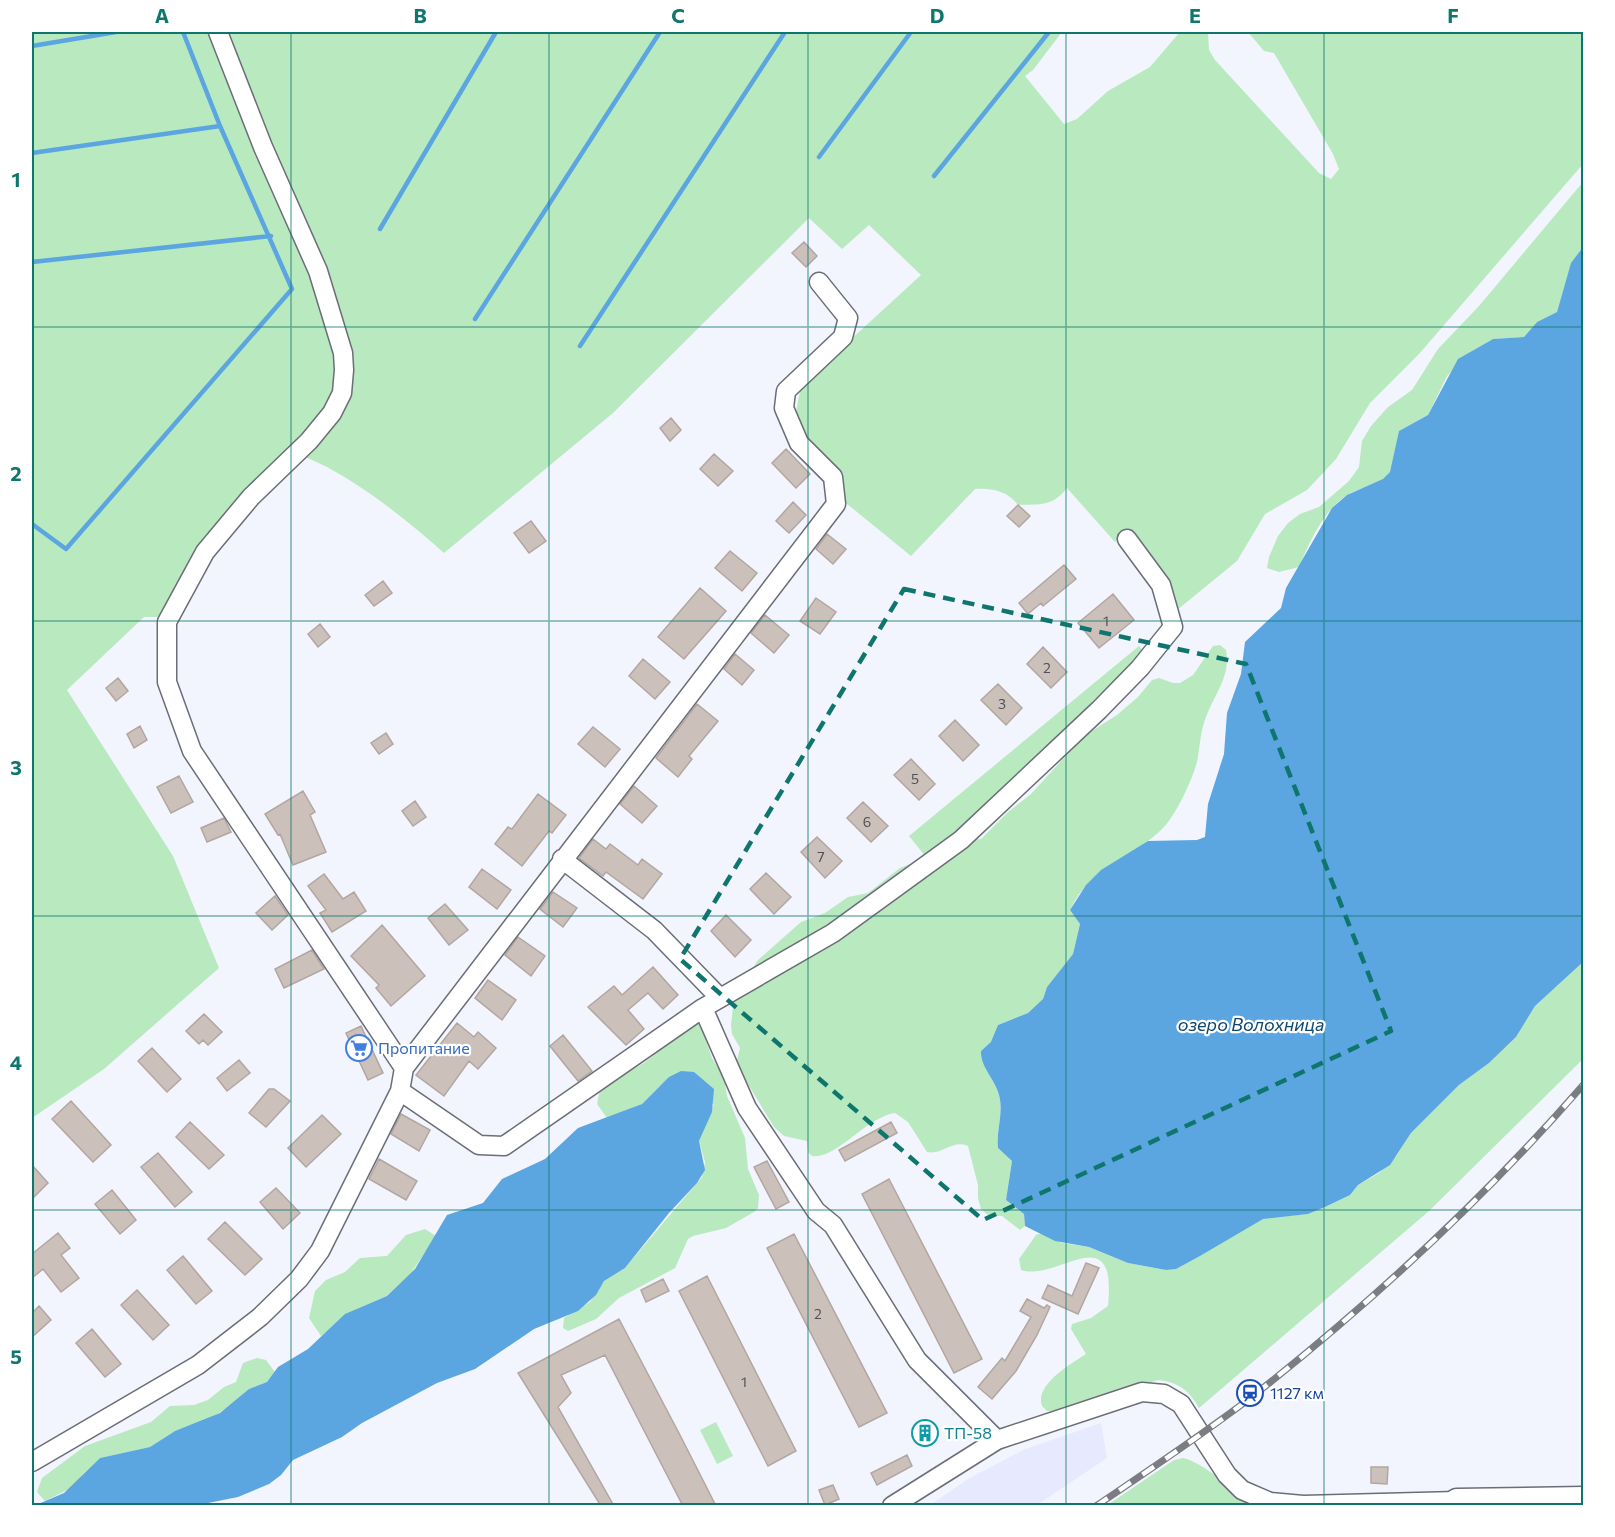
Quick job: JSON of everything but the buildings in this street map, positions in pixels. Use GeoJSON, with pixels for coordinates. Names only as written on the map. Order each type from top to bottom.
{"type":"FeatureCollection","features":[{"type":"Feature","properties":{"kind":"main road"},"geometry":{"type":"LineString","coordinates":[[1457,1503],[1584,1499]]}},
{"type":"Feature","properties":{"kind":"street"},"geometry":{"type":"LineString","coordinates":[[218,32],[263,147],[318,271],[343,353],[344,370],[342,393],[332,413],[309,441],[251,498],[205,552],[167,622],[167,682],[192,752],[404,1068]]}},
{"type":"Feature","properties":{"kind":"street"},"geometry":{"type":"LineString","coordinates":[[32,1462],[198,1365],[260,1317],[299,1279],[320,1251],[400,1091],[404,1068],[836,504],[833,477],[800,443],[784,408],[786,391],[843,337],[848,318],[819,282]]}},
{"type":"Feature","properties":{"kind":"street"},"geometry":{"type":"LineString","coordinates":[[400,1091],[479,1145],[504,1146],[703,1008],[833,933],[961,840],[1140,668],[1173,627],[1161,585],[1127,539]]}},
{"type":"Feature","properties":{"kind":"street"},"geometry":{"type":"LineString","coordinates":[[562,859],[654,930],[720,998]]}},
{"type":"Feature","properties":{"kind":"street"},"geometry":{"type":"LineString","coordinates":[[703,1008],[747,1108],[816,1211],[833,1224],[917,1359],[997,1440]]}},
{"type":"Feature","properties":{"kind":"street"},"geometry":{"type":"LineString","coordinates":[[892,1506],[997,1440],[1142,1392],[1155,1392],[1181,1404],[1217,1462],[1237,1485],[1270,1502],[1303,1505],[1457,1503]]}},
{"type":"Feature","properties":{"kind":"highlighted area"},"geometry":{"type":"Polygon","coordinates":[[[904,589],[1246,664],[1391,1031],[983,1220],[680,959],[904,589]]]}},
{"type":"Feature","properties":{"kind":"shaded area"},"geometry":{"type":"Polygon","coordinates":[[[1101,1423],[1107,1458],[1037,1505],[930,1505],[968,1479],[1025,1449],[1101,1423]]]}},
{"type":"Feature","properties":{"kind":"green space"},"geometry":{"type":"Polygon","coordinates":[[[32,32],[1062,32],[1033,70],[1025,76],[1064,124],[1077,119],[1108,91],[1150,67],[1179,33],[1208,32],[1209,50],[1215,60],[1319,173],[1331,179],[1339,169],[1333,154],[1274,53],[1264,51],[1248,32],[1583,32],[1583,164],[1419,354],[1370,403],[1336,459],[1307,490],[1265,514],[1237,561],[1177,610],[1163,579],[1128,528],[1115,542],[1067,488],[1051,501],[1018,505],[1009,496],[999,491],[975,489],[911,556],[846,503],[843,473],[805,439],[796,412],[800,391],[848,342],[921,275],[869,225],[842,249],[809,218],[613,413],[444,553],[390,508],[350,480],[308,458],[287,450],[162,617],[144,617],[67,690],[173,856],[219,968],[104,1069],[32,1118],[32,32]]]}},
{"type":"Feature","properties":{"kind":"green space"},"geometry":{"type":"Polygon","coordinates":[[[1583,182],[1583,247],[1571,264],[1557,312],[1537,322],[1524,337],[1493,339],[1472,351],[1447,376],[1428,415],[1399,431],[1394,463],[1390,472],[1377,483],[1349,494],[1332,508],[1313,536],[1299,567],[1279,572],[1267,568],[1278,536],[1288,523],[1300,514],[1319,507],[1349,481],[1359,467],[1362,441],[1371,426],[1388,407],[1412,390],[1438,349],[1479,306],[1583,182]]]}},
{"type":"Feature","properties":{"kind":"green space"},"geometry":{"type":"Polygon","coordinates":[[[1220,645],[1226,650],[1224,676],[1204,723],[1195,769],[1174,813],[1152,838],[1100,873],[1079,895],[1070,910],[1080,924],[1073,954],[1047,987],[1043,999],[1028,1013],[998,1025],[992,1042],[981,1051],[981,1057],[997,1089],[1000,1102],[998,1148],[1012,1161],[1006,1200],[1024,1214],[1025,1226],[1020,1230],[1002,1216],[989,1216],[981,1209],[978,1185],[968,1146],[958,1144],[927,1152],[908,1122],[895,1113],[873,1122],[831,1152],[821,1155],[812,1156],[808,1152],[807,1141],[784,1136],[774,1127],[740,1071],[737,1060],[740,1048],[732,1034],[731,1025],[738,992],[758,960],[801,922],[825,913],[848,897],[868,893],[900,868],[971,840],[981,839],[1008,812],[1031,794],[1084,736],[1117,715],[1138,697],[1152,680],[1159,678],[1180,683],[1193,675],[1213,646],[1220,645]]]}},
{"type":"Feature","properties":{"kind":"green space"},"geometry":{"type":"Polygon","coordinates":[[[1139,646],[1144,652],[969,821],[926,857],[909,836],[1139,646]]]}},
{"type":"Feature","properties":{"kind":"green space"},"geometry":{"type":"Polygon","coordinates":[[[1583,962],[1583,1059],[1429,1211],[1199,1408],[1182,1388],[1158,1380],[1053,1411],[1047,1411],[1042,1406],[1043,1390],[1048,1383],[1063,1369],[1086,1354],[1071,1329],[1072,1324],[1091,1318],[1108,1306],[1108,1279],[1103,1264],[1094,1258],[1082,1258],[1036,1271],[1021,1270],[1019,1259],[1036,1235],[1041,1233],[1062,1243],[1089,1247],[1128,1263],[1166,1270],[1175,1269],[1263,1218],[1308,1214],[1350,1195],[1358,1185],[1379,1173],[1397,1155],[1411,1133],[1459,1085],[1489,1063],[1516,1037],[1535,1006],[1583,962]]]}},
{"type":"Feature","properties":{"kind":"green space"},"geometry":{"type":"Polygon","coordinates":[[[696,1022],[700,1024],[712,1058],[724,1077],[727,1096],[745,1138],[748,1169],[759,1195],[758,1208],[726,1228],[688,1239],[675,1268],[619,1298],[596,1319],[568,1331],[563,1328],[564,1318],[590,1302],[604,1281],[625,1268],[702,1177],[705,1162],[699,1141],[714,1104],[660,1086],[642,1104],[607,1118],[597,1104],[600,1089],[644,1063],[696,1022]]]}},
{"type":"Feature","properties":{"kind":"green space"},"geometry":{"type":"Polygon","coordinates":[[[425,1229],[436,1236],[411,1273],[387,1296],[359,1308],[321,1336],[309,1318],[315,1291],[326,1280],[345,1272],[360,1258],[387,1256],[406,1235],[425,1229]]]}},
{"type":"Feature","properties":{"kind":"green space"},"geometry":{"type":"Polygon","coordinates":[[[257,1358],[266,1360],[275,1372],[267,1382],[249,1389],[235,1403],[209,1419],[175,1431],[150,1447],[100,1458],[82,1475],[75,1486],[45,1501],[37,1492],[42,1478],[85,1446],[151,1422],[170,1406],[194,1405],[208,1400],[224,1387],[236,1382],[243,1363],[257,1358]]]}},
{"type":"Feature","properties":{"kind":"green space"},"geometry":{"type":"Polygon","coordinates":[[[716,1422],[733,1456],[717,1464],[700,1430],[716,1422]]]}},
{"type":"Feature","properties":{"kind":"green space"},"geometry":{"type":"Polygon","coordinates":[[[1183,1458],[1200,1466],[1257,1506],[1106,1506],[1174,1460],[1183,1458]]]}},
{"type":"Feature","properties":{"kind":"water","name":"озеро Волохница"},"geometry":{"type":"Polygon","coordinates":[[[1583,247],[1583,962],[1535,1006],[1516,1037],[1489,1063],[1459,1085],[1411,1133],[1390,1165],[1358,1185],[1350,1195],[1325,1207],[1308,1214],[1263,1219],[1176,1269],[1166,1270],[1128,1263],[1089,1247],[1055,1241],[1025,1226],[1024,1214],[1006,1200],[1012,1161],[998,1148],[1000,1102],[997,1089],[981,1057],[981,1051],[991,1042],[998,1025],[1028,1013],[1043,999],[1047,987],[1073,954],[1080,924],[1070,910],[1086,885],[1101,870],[1148,841],[1197,840],[1205,837],[1208,804],[1224,754],[1227,713],[1241,674],[1245,642],[1281,608],[1286,588],[1332,508],[1347,495],[1383,479],[1390,472],[1399,431],[1428,415],[1458,359],[1493,339],[1524,337],[1537,322],[1557,312],[1571,263],[1583,247]]]}},
{"type":"Feature","properties":{"kind":"water"},"geometry":{"type":"Polygon","coordinates":[[[681,1071],[694,1072],[714,1089],[712,1112],[699,1141],[705,1170],[697,1183],[669,1213],[625,1268],[604,1281],[596,1295],[578,1311],[534,1329],[475,1369],[437,1383],[362,1423],[342,1437],[293,1460],[281,1475],[269,1484],[238,1497],[198,1505],[36,1505],[64,1493],[100,1458],[150,1447],[175,1431],[220,1413],[249,1389],[267,1382],[278,1367],[308,1349],[345,1314],[387,1296],[415,1269],[447,1215],[483,1203],[502,1179],[545,1159],[578,1128],[642,1104],[669,1077],[681,1071]]]}},
{"type":"Feature","properties":{"kind":"waterway"},"geometry":{"type":"LineString","coordinates":[[32,46],[116,32]]}},
{"type":"Feature","properties":{"kind":"waterway"},"geometry":{"type":"LineString","coordinates":[[32,524],[66,549],[292,289],[220,126],[183,32]]}},
{"type":"Feature","properties":{"kind":"waterway"},"geometry":{"type":"LineString","coordinates":[[380,229],[496,32]]}},
{"type":"Feature","properties":{"kind":"waterway"},"geometry":{"type":"LineString","coordinates":[[475,319],[660,32]]}},
{"type":"Feature","properties":{"kind":"waterway"},"geometry":{"type":"LineString","coordinates":[[580,346],[785,32]]}},
{"type":"Feature","properties":{"kind":"waterway"},"geometry":{"type":"LineString","coordinates":[[819,157],[911,32]]}},
{"type":"Feature","properties":{"kind":"waterway"},"geometry":{"type":"LineString","coordinates":[[934,176],[1049,32]]}},
{"type":"Feature","properties":{"kind":"waterway"},"geometry":{"type":"LineString","coordinates":[[32,153],[220,126]]}},
{"type":"Feature","properties":{"kind":"waterway"},"geometry":{"type":"LineString","coordinates":[[32,262],[271,236]]}},
{"type":"Feature","properties":{"kind":"railway"},"geometry":{"type":"LineString","coordinates":[[1096,1506],[1253,1396],[1341,1324],[1467,1208],[1546,1127],[1584,1084]]}},
{"type":"Feature","properties":{"kind":"place","name":"Пропитание"},"geometry":{"type":"Point","coordinates":[359,1048]}},
{"type":"Feature","properties":{"kind":"place","name":"1127 км"},"geometry":{"type":"Point","coordinates":[1250,1393]}},
{"type":"Feature","properties":{"kind":"place","name":"ТП-58"},"geometry":{"type":"Point","coordinates":[925,1433]}}]}
